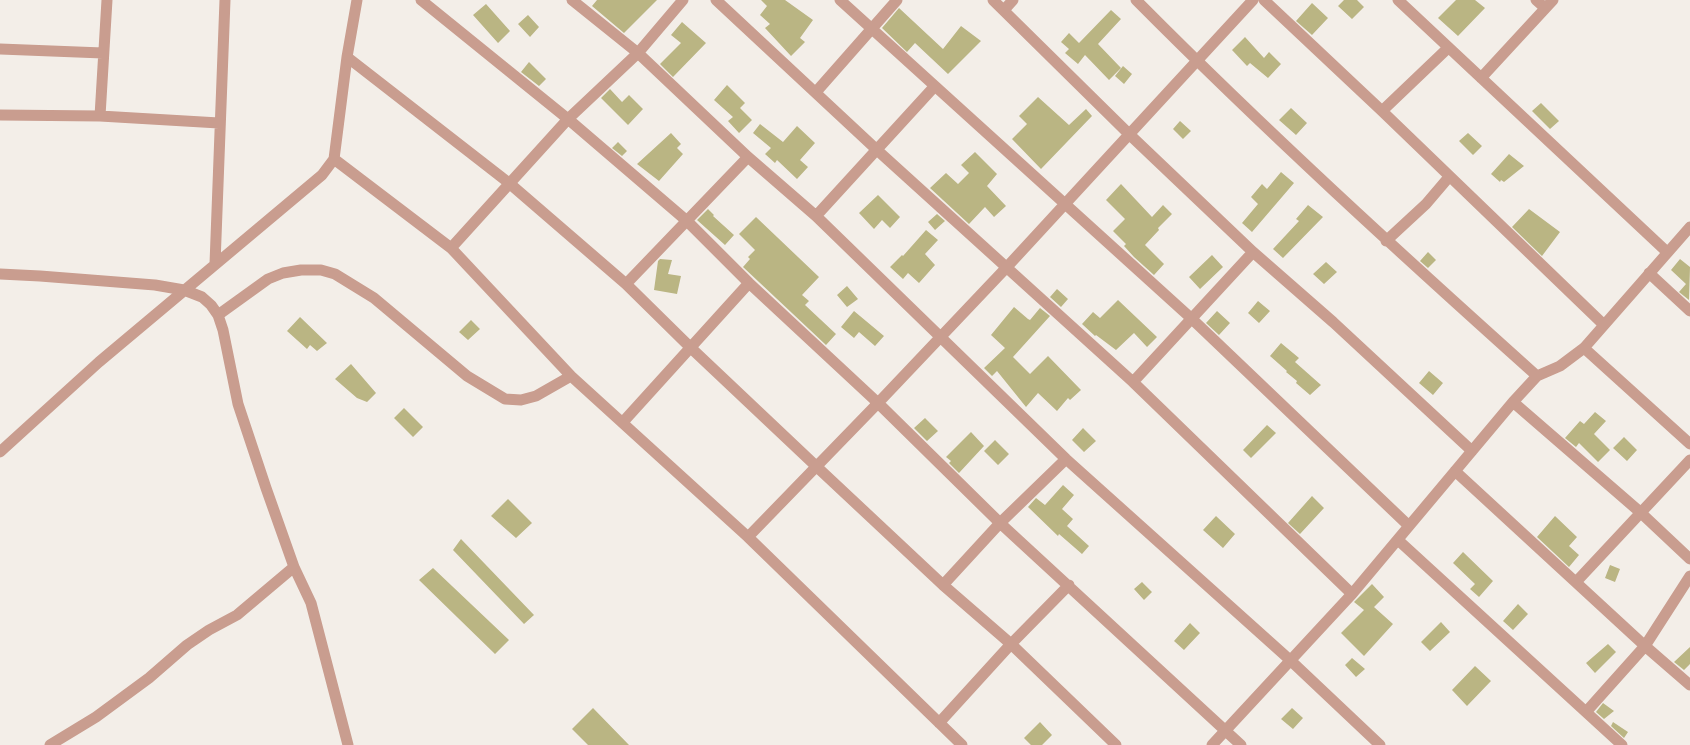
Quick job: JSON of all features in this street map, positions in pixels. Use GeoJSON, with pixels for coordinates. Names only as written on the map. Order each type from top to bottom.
{"type":"FeatureCollection","features":[{"type":"Feature","properties":{"kind":"street"},"geometry":{"type":"LineString","coordinates":[[100,116],[107,0]]}},
{"type":"Feature","properties":{"kind":"street"},"geometry":{"type":"LineString","coordinates":[[215,264],[219,123],[225,0]]}},
{"type":"Feature","properties":{"kind":"street"},"geometry":{"type":"LineString","coordinates":[[0,452],[99,362],[322,175],[334,159],[347,57],[358,0]]}},
{"type":"Feature","properties":{"kind":"street"},"geometry":{"type":"LineString","coordinates":[[421,0],[568,119],[687,222],[749,283],[878,403],[1000,523],[1241,745]]}},
{"type":"Feature","properties":{"kind":"street"},"geometry":{"type":"LineString","coordinates":[[572,0],[638,53],[748,157],[816,216],[1066,459],[1290,660],[1380,745]]}},
{"type":"Feature","properties":{"kind":"street"},"geometry":{"type":"LineString","coordinates":[[451,248],[568,119],[638,53],[683,0]]}},
{"type":"Feature","properties":{"kind":"street"},"geometry":{"type":"LineString","coordinates":[[716,0],[877,150],[1133,382],[1352,594]]}},
{"type":"Feature","properties":{"kind":"street"},"geometry":{"type":"LineString","coordinates":[[840,0],[1192,320],[1409,526]]}},
{"type":"Feature","properties":{"kind":"street"},"geometry":{"type":"LineString","coordinates":[[816,92],[898,0]]}},
{"type":"Feature","properties":{"kind":"street"},"geometry":{"type":"LineString","coordinates":[[993,0],[1130,135],[1253,252],[1333,322],[1472,451]]}},
{"type":"Feature","properties":{"kind":"street"},"geometry":{"type":"LineString","coordinates":[[1004,10],[1014,0]]}},
{"type":"Feature","properties":{"kind":"street"},"geometry":{"type":"LineString","coordinates":[[1136,0],[1197,61],[1386,241],[1537,376]]}},
{"type":"Feature","properties":{"kind":"street"},"geometry":{"type":"LineString","coordinates":[[748,537],[817,467],[1006,268],[1253,0]]}},
{"type":"Feature","properties":{"kind":"street"},"geometry":{"type":"LineString","coordinates":[[1264,0],[1382,111],[1604,325]]}},
{"type":"Feature","properties":{"kind":"street"},"geometry":{"type":"LineString","coordinates":[[1398,0],[1667,252]]}},
{"type":"Feature","properties":{"kind":"street"},"geometry":{"type":"LineString","coordinates":[[1481,78],[1549,4],[1536,0]]}},
{"type":"Feature","properties":{"kind":"street"},"geometry":{"type":"LineString","coordinates":[[1382,111],[1448,48]]}},
{"type":"Feature","properties":{"kind":"street"},"geometry":{"type":"LineString","coordinates":[[0,49],[103,53]]}},
{"type":"Feature","properties":{"kind":"street"},"geometry":{"type":"LineString","coordinates":[[347,57],[509,183],[626,284],[691,348],[817,467],[943,584],[1011,644],[1116,745]]}},
{"type":"Feature","properties":{"kind":"street"},"geometry":{"type":"LineString","coordinates":[[816,216],[934,87]]}},
{"type":"Feature","properties":{"kind":"street"},"geometry":{"type":"LineString","coordinates":[[0,115],[100,116],[219,123]]}},
{"type":"Feature","properties":{"kind":"street"},"geometry":{"type":"LineString","coordinates":[[626,284],[748,157]]}},
{"type":"Feature","properties":{"kind":"street"},"geometry":{"type":"LineString","coordinates":[[334,159],[451,248],[571,376],[748,537],[962,745]]}},
{"type":"Feature","properties":{"kind":"street"},"geometry":{"type":"LineString","coordinates":[[1386,241],[1426,204],[1449,177]]}},
{"type":"Feature","properties":{"kind":"street"},"geometry":{"type":"LineString","coordinates":[[1212,745],[1352,594],[1513,402],[1537,376],[1560,366],[1584,348],[1690,227]]}},
{"type":"Feature","properties":{"kind":"street"},"geometry":{"type":"LineString","coordinates":[[1133,382],[1192,320],[1253,252]]}},
{"type":"Feature","properties":{"kind":"street"},"geometry":{"type":"LineString","coordinates":[[218,315],[268,279],[283,273],[302,270],[321,270],[335,274],[374,298],[467,376],[505,399],[521,400],[536,396],[571,376]]}},
{"type":"Feature","properties":{"kind":"street"},"geometry":{"type":"LineString","coordinates":[[1649,273],[1690,311]]}},
{"type":"Feature","properties":{"kind":"street"},"geometry":{"type":"LineString","coordinates":[[0,274],[155,285],[184,290],[202,297],[211,305],[218,315],[223,330],[238,404],[294,567],[311,604],[348,745]]}},
{"type":"Feature","properties":{"kind":"street"},"geometry":{"type":"LineString","coordinates":[[623,422],[749,283]]}},
{"type":"Feature","properties":{"kind":"street"},"geometry":{"type":"LineString","coordinates":[[1584,348],[1690,444]]}},
{"type":"Feature","properties":{"kind":"street"},"geometry":{"type":"LineString","coordinates":[[1513,402],[1640,512],[1690,559]]}},
{"type":"Feature","properties":{"kind":"street"},"geometry":{"type":"LineString","coordinates":[[943,584],[1000,523],[1066,459]]}},
{"type":"Feature","properties":{"kind":"street"},"geometry":{"type":"LineString","coordinates":[[1576,582],[1690,460]]}},
{"type":"Feature","properties":{"kind":"street"},"geometry":{"type":"LineString","coordinates":[[1455,471],[1645,646],[1690,685]]}},
{"type":"Feature","properties":{"kind":"street"},"geometry":{"type":"LineString","coordinates":[[1398,540],[1622,745]]}},
{"type":"Feature","properties":{"kind":"street"},"geometry":{"type":"LineString","coordinates":[[50,745],[96,717],[149,678],[193,641],[209,630],[237,615],[294,567]]}},
{"type":"Feature","properties":{"kind":"street"},"geometry":{"type":"LineString","coordinates":[[1586,712],[1645,646],[1690,576]]}},
{"type":"Feature","properties":{"kind":"street"},"geometry":{"type":"LineString","coordinates":[[939,723],[1011,644],[1069,586]]}},
{"type":"Feature","properties":{"kind":"building"},"geometry":{"type":"Polygon","coordinates":[[[597,0],[657,0],[624,33],[592,6],[597,0]]]}},
{"type":"Feature","properties":{"kind":"building"},"geometry":{"type":"Polygon","coordinates":[[[761,0],[785,0],[813,20],[800,38],[805,42],[791,56],[765,28],[770,24],[760,15],[767,6],[761,0]]]}},
{"type":"Feature","properties":{"kind":"building"},"geometry":{"type":"Polygon","coordinates":[[[1344,0],[1357,0],[1364,7],[1352,19],[1338,6],[1344,0]]]}},
{"type":"Feature","properties":{"kind":"building"},"geometry":{"type":"Polygon","coordinates":[[[1456,0],[1475,0],[1485,8],[1458,36],[1438,18],[1456,0]]]}},
{"type":"Feature","properties":{"kind":"building"},"geometry":{"type":"Polygon","coordinates":[[[1312,3],[1328,18],[1312,35],[1296,21],[1312,3]]]}},
{"type":"Feature","properties":{"kind":"building"},"geometry":{"type":"Polygon","coordinates":[[[486,4],[510,31],[498,43],[473,15],[486,4]]]}},
{"type":"Feature","properties":{"kind":"building"},"geometry":{"type":"Polygon","coordinates":[[[899,8],[943,49],[961,26],[981,41],[948,74],[915,43],[907,52],[882,28],[899,8]]]}},
{"type":"Feature","properties":{"kind":"building"},"geometry":{"type":"Polygon","coordinates":[[[1111,10],[1121,19],[1098,44],[1121,68],[1109,80],[1085,55],[1078,64],[1065,53],[1069,49],[1061,42],[1069,33],[1079,43],[1111,10]]]}},
{"type":"Feature","properties":{"kind":"building"},"geometry":{"type":"Polygon","coordinates":[[[528,15],[539,27],[530,37],[518,24],[528,15]]]}},
{"type":"Feature","properties":{"kind":"building"},"geometry":{"type":"Polygon","coordinates":[[[682,22],[706,43],[673,77],[660,64],[681,43],[671,35],[682,22]]]}},
{"type":"Feature","properties":{"kind":"building"},"geometry":{"type":"Polygon","coordinates":[[[1245,37],[1264,58],[1269,52],[1281,64],[1268,78],[1250,63],[1247,66],[1232,50],[1245,37]]]}},
{"type":"Feature","properties":{"kind":"building"},"geometry":{"type":"Polygon","coordinates":[[[529,62],[546,79],[539,86],[521,72],[529,62]]]}},
{"type":"Feature","properties":{"kind":"building"},"geometry":{"type":"Polygon","coordinates":[[[1123,66],[1132,74],[1124,84],[1115,76],[1123,66]]]}},
{"type":"Feature","properties":{"kind":"building"},"geometry":{"type":"Polygon","coordinates":[[[727,85],[745,103],[740,108],[752,120],[739,133],[728,121],[733,117],[714,100],[727,85]]]}},
{"type":"Feature","properties":{"kind":"building"},"geometry":{"type":"Polygon","coordinates":[[[610,89],[622,102],[629,95],[643,109],[628,125],[601,98],[610,89]]]}},
{"type":"Feature","properties":{"kind":"building"},"geometry":{"type":"Polygon","coordinates":[[[1038,97],[1069,125],[1086,109],[1092,116],[1041,169],[1012,139],[1027,124],[1019,116],[1038,97]]]}},
{"type":"Feature","properties":{"kind":"building"},"geometry":{"type":"Polygon","coordinates":[[[1541,103],[1559,121],[1550,129],[1532,111],[1541,103]]]}},
{"type":"Feature","properties":{"kind":"building"},"geometry":{"type":"Polygon","coordinates":[[[1291,108],[1307,123],[1296,135],[1279,120],[1291,108]]]}},
{"type":"Feature","properties":{"kind":"building"},"geometry":{"type":"Polygon","coordinates":[[[1180,121],[1191,131],[1183,139],[1173,129],[1180,121]]]}},
{"type":"Feature","properties":{"kind":"building"},"geometry":{"type":"Polygon","coordinates":[[[760,124],[783,142],[797,126],[815,143],[800,160],[808,167],[797,179],[777,160],[775,163],[765,154],[771,148],[753,133],[760,124]]]}},
{"type":"Feature","properties":{"kind":"building"},"geometry":{"type":"Polygon","coordinates":[[[671,133],[681,144],[677,148],[683,154],[659,181],[637,164],[671,133]]]}},
{"type":"Feature","properties":{"kind":"building"},"geometry":{"type":"Polygon","coordinates":[[[1468,133],[1482,146],[1473,155],[1459,141],[1468,133]]]}},
{"type":"Feature","properties":{"kind":"building"},"geometry":{"type":"Polygon","coordinates":[[[618,142],[627,151],[622,156],[612,148],[618,142]]]}},
{"type":"Feature","properties":{"kind":"building"},"geometry":{"type":"Polygon","coordinates":[[[975,152],[997,174],[987,186],[1006,206],[994,217],[985,207],[969,224],[930,188],[946,173],[958,184],[969,173],[961,165],[975,152]]]}},
{"type":"Feature","properties":{"kind":"building"},"geometry":{"type":"Polygon","coordinates":[[[1509,154],[1524,166],[1504,182],[1501,180],[1500,182],[1491,174],[1509,154]]]}},
{"type":"Feature","properties":{"kind":"building"},"geometry":{"type":"Polygon","coordinates":[[[1281,172],[1294,183],[1252,232],[1242,223],[1258,204],[1251,197],[1262,184],[1267,189],[1281,172]]]}},
{"type":"Feature","properties":{"kind":"building"},"geometry":{"type":"Polygon","coordinates":[[[1121,184],[1152,217],[1163,205],[1172,214],[1158,228],[1159,230],[1145,245],[1164,264],[1154,275],[1134,257],[1124,246],[1126,244],[1113,231],[1125,219],[1106,200],[1121,184]]]}},
{"type":"Feature","properties":{"kind":"building"},"geometry":{"type":"Polygon","coordinates":[[[878,195],[900,217],[890,228],[882,220],[874,229],[859,213],[878,195]]]}},
{"type":"Feature","properties":{"kind":"building"},"geometry":{"type":"Polygon","coordinates":[[[1308,205],[1323,217],[1283,258],[1273,249],[1299,221],[1296,219],[1308,205]]]}},
{"type":"Feature","properties":{"kind":"building"},"geometry":{"type":"Polygon","coordinates":[[[708,209],[714,215],[713,216],[734,235],[725,245],[697,220],[708,209]]]}},
{"type":"Feature","properties":{"kind":"building"},"geometry":{"type":"Polygon","coordinates":[[[1529,209],[1560,232],[1542,256],[1512,227],[1529,209]]]}},
{"type":"Feature","properties":{"kind":"building"},"geometry":{"type":"Polygon","coordinates":[[[937,214],[945,221],[935,230],[928,222],[937,214]]]}},
{"type":"Feature","properties":{"kind":"building"},"geometry":{"type":"Polygon","coordinates":[[[756,217],[819,277],[802,295],[809,301],[805,305],[836,334],[826,345],[743,267],[750,259],[748,257],[755,250],[739,234],[756,217]]]}},
{"type":"Feature","properties":{"kind":"building"},"geometry":{"type":"Polygon","coordinates":[[[926,230],[938,240],[925,254],[935,265],[919,283],[908,273],[903,279],[890,267],[902,255],[903,256],[926,230]]]}},
{"type":"Feature","properties":{"kind":"building"},"geometry":{"type":"Polygon","coordinates":[[[1428,252],[1436,260],[1428,268],[1420,261],[1428,252]]]}},
{"type":"Feature","properties":{"kind":"building"},"geometry":{"type":"Polygon","coordinates":[[[1212,255],[1223,267],[1200,289],[1189,277],[1212,255]]]}},
{"type":"Feature","properties":{"kind":"building"},"geometry":{"type":"Polygon","coordinates":[[[660,259],[672,260],[668,274],[681,276],[677,294],[654,290],[658,261],[660,259]]]}},
{"type":"Feature","properties":{"kind":"building"},"geometry":{"type":"Polygon","coordinates":[[[1680,259],[1690,267],[1689,300],[1679,292],[1686,284],[1671,270],[1680,259]]]}},
{"type":"Feature","properties":{"kind":"building"},"geometry":{"type":"Polygon","coordinates":[[[1326,262],[1337,272],[1324,284],[1313,274],[1326,262]]]}},
{"type":"Feature","properties":{"kind":"building"},"geometry":{"type":"Polygon","coordinates":[[[847,286],[858,299],[847,307],[837,295],[847,286]]]}},
{"type":"Feature","properties":{"kind":"building"},"geometry":{"type":"Polygon","coordinates":[[[1057,289],[1068,299],[1061,307],[1050,297],[1057,289]]]}},
{"type":"Feature","properties":{"kind":"building"},"geometry":{"type":"Polygon","coordinates":[[[1118,300],[1157,337],[1147,347],[1134,333],[1116,350],[1096,335],[1095,336],[1082,324],[1093,312],[1100,318],[1118,300]]]}},
{"type":"Feature","properties":{"kind":"building"},"geometry":{"type":"Polygon","coordinates":[[[1258,301],[1270,311],[1259,323],[1248,313],[1258,301]]]}},
{"type":"Feature","properties":{"kind":"building"},"geometry":{"type":"Polygon","coordinates":[[[1014,307],[1030,320],[1040,308],[1050,316],[1013,357],[1030,374],[1048,356],[1081,390],[1070,400],[1068,398],[1057,411],[1038,393],[1026,407],[997,371],[992,376],[984,368],[1005,348],[991,335],[1014,307]]]}},
{"type":"Feature","properties":{"kind":"building"},"geometry":{"type":"Polygon","coordinates":[[[854,311],[884,336],[875,346],[859,332],[854,338],[841,327],[854,311]]]}},
{"type":"Feature","properties":{"kind":"building"},"geometry":{"type":"Polygon","coordinates":[[[1217,311],[1230,323],[1219,335],[1206,323],[1217,311]]]}},
{"type":"Feature","properties":{"kind":"building"},"geometry":{"type":"Polygon","coordinates":[[[300,317],[327,343],[317,351],[310,345],[307,349],[287,331],[300,317]]]}},
{"type":"Feature","properties":{"kind":"building"},"geometry":{"type":"Polygon","coordinates":[[[471,320],[480,329],[468,340],[459,332],[471,320]]]}},
{"type":"Feature","properties":{"kind":"building"},"geometry":{"type":"Polygon","coordinates":[[[1281,343],[1299,358],[1295,362],[1321,385],[1310,395],[1270,356],[1281,343]]]}},
{"type":"Feature","properties":{"kind":"building"},"geometry":{"type":"Polygon","coordinates":[[[351,364],[376,393],[367,402],[357,398],[335,379],[351,364]]]}},
{"type":"Feature","properties":{"kind":"building"},"geometry":{"type":"Polygon","coordinates":[[[1429,371],[1443,383],[1433,395],[1419,383],[1429,371]]]}},
{"type":"Feature","properties":{"kind":"building"},"geometry":{"type":"Polygon","coordinates":[[[404,408],[423,427],[413,437],[394,418],[404,408]]]}},
{"type":"Feature","properties":{"kind":"building"},"geometry":{"type":"Polygon","coordinates":[[[1595,412],[1606,421],[1594,434],[1610,450],[1598,462],[1579,443],[1576,447],[1565,438],[1580,421],[1584,424],[1595,412]]]}},
{"type":"Feature","properties":{"kind":"building"},"geometry":{"type":"Polygon","coordinates":[[[925,418],[938,431],[927,441],[914,428],[925,418]]]}},
{"type":"Feature","properties":{"kind":"building"},"geometry":{"type":"Polygon","coordinates":[[[1267,425],[1276,433],[1251,458],[1243,450],[1267,425]]]}},
{"type":"Feature","properties":{"kind":"building"},"geometry":{"type":"Polygon","coordinates":[[[1083,428],[1096,441],[1084,452],[1072,440],[1083,428]]]}},
{"type":"Feature","properties":{"kind":"building"},"geometry":{"type":"Polygon","coordinates":[[[971,432],[984,446],[959,473],[949,463],[951,461],[946,457],[971,432]]]}},
{"type":"Feature","properties":{"kind":"building"},"geometry":{"type":"Polygon","coordinates":[[[1624,437],[1637,450],[1627,461],[1613,448],[1624,437]]]}},
{"type":"Feature","properties":{"kind":"building"},"geometry":{"type":"Polygon","coordinates":[[[995,440],[1009,454],[998,465],[984,451],[995,440]]]}},
{"type":"Feature","properties":{"kind":"building"},"geometry":{"type":"Polygon","coordinates":[[[1063,485],[1074,495],[1062,509],[1073,519],[1067,526],[1089,546],[1082,554],[1059,534],[1058,536],[1028,507],[1036,498],[1045,505],[1063,485]]]}},
{"type":"Feature","properties":{"kind":"building"},"geometry":{"type":"Polygon","coordinates":[[[1312,496],[1324,508],[1300,534],[1288,523],[1312,496]]]}},
{"type":"Feature","properties":{"kind":"building"},"geometry":{"type":"Polygon","coordinates":[[[508,499],[532,523],[516,538],[491,516],[508,499]]]}},
{"type":"Feature","properties":{"kind":"building"},"geometry":{"type":"Polygon","coordinates":[[[1216,516],[1235,534],[1223,548],[1203,530],[1216,516]]]}},
{"type":"Feature","properties":{"kind":"building"},"geometry":{"type":"Polygon","coordinates":[[[1555,516],[1577,537],[1569,546],[1579,555],[1569,567],[1537,537],[1555,516]]]}},
{"type":"Feature","properties":{"kind":"building"},"geometry":{"type":"Polygon","coordinates":[[[461,539],[534,615],[524,624],[453,550],[461,539]]]}},
{"type":"Feature","properties":{"kind":"building"},"geometry":{"type":"Polygon","coordinates":[[[1463,552],[1493,581],[1479,597],[1470,589],[1475,584],[1453,563],[1463,552]]]}},
{"type":"Feature","properties":{"kind":"building"},"geometry":{"type":"Polygon","coordinates":[[[1610,565],[1620,569],[1615,582],[1605,578],[1610,565]]]}},
{"type":"Feature","properties":{"kind":"building"},"geometry":{"type":"Polygon","coordinates":[[[433,568],[509,640],[495,654],[419,580],[433,568]]]}},
{"type":"Feature","properties":{"kind":"building"},"geometry":{"type":"Polygon","coordinates":[[[1142,582],[1152,592],[1144,600],[1134,589],[1142,582]]]}},
{"type":"Feature","properties":{"kind":"building"},"geometry":{"type":"Polygon","coordinates":[[[1372,584],[1384,597],[1374,607],[1393,624],[1364,656],[1341,633],[1364,610],[1354,602],[1372,584]]]}},
{"type":"Feature","properties":{"kind":"building"},"geometry":{"type":"Polygon","coordinates":[[[1518,604],[1528,614],[1513,630],[1503,621],[1518,604]]]}},
{"type":"Feature","properties":{"kind":"building"},"geometry":{"type":"Polygon","coordinates":[[[1441,622],[1450,632],[1430,651],[1421,642],[1441,622]]]}},
{"type":"Feature","properties":{"kind":"building"},"geometry":{"type":"Polygon","coordinates":[[[1190,623],[1200,633],[1184,650],[1174,641],[1190,623]]]}},
{"type":"Feature","properties":{"kind":"building"},"geometry":{"type":"Polygon","coordinates":[[[1608,644],[1616,652],[1595,673],[1586,663],[1608,644]]]}},
{"type":"Feature","properties":{"kind":"building"},"geometry":{"type":"Polygon","coordinates":[[[1690,647],[1690,664],[1684,670],[1674,662],[1690,647]]]}},
{"type":"Feature","properties":{"kind":"building"},"geometry":{"type":"Polygon","coordinates":[[[1352,658],[1365,669],[1356,677],[1345,665],[1352,658]]]}},
{"type":"Feature","properties":{"kind":"building"},"geometry":{"type":"Polygon","coordinates":[[[1475,666],[1491,681],[1467,706],[1452,690],[1475,666]]]}},
{"type":"Feature","properties":{"kind":"building"},"geometry":{"type":"Polygon","coordinates":[[[1603,703],[1614,711],[1604,719],[1596,712],[1603,703]]]}},
{"type":"Feature","properties":{"kind":"building"},"geometry":{"type":"Polygon","coordinates":[[[593,708],[629,745],[588,745],[572,729],[593,708]]]}},
{"type":"Feature","properties":{"kind":"building"},"geometry":{"type":"Polygon","coordinates":[[[1292,708],[1303,718],[1293,729],[1281,719],[1292,708]]]}},
{"type":"Feature","properties":{"kind":"building"},"geometry":{"type":"Polygon","coordinates":[[[1040,722],[1052,735],[1042,745],[1031,745],[1024,738],[1040,722]]]}},
{"type":"Feature","properties":{"kind":"building"},"geometry":{"type":"Polygon","coordinates":[[[1613,722],[1628,732],[1624,738],[1611,726],[1613,722]]]}}]}
